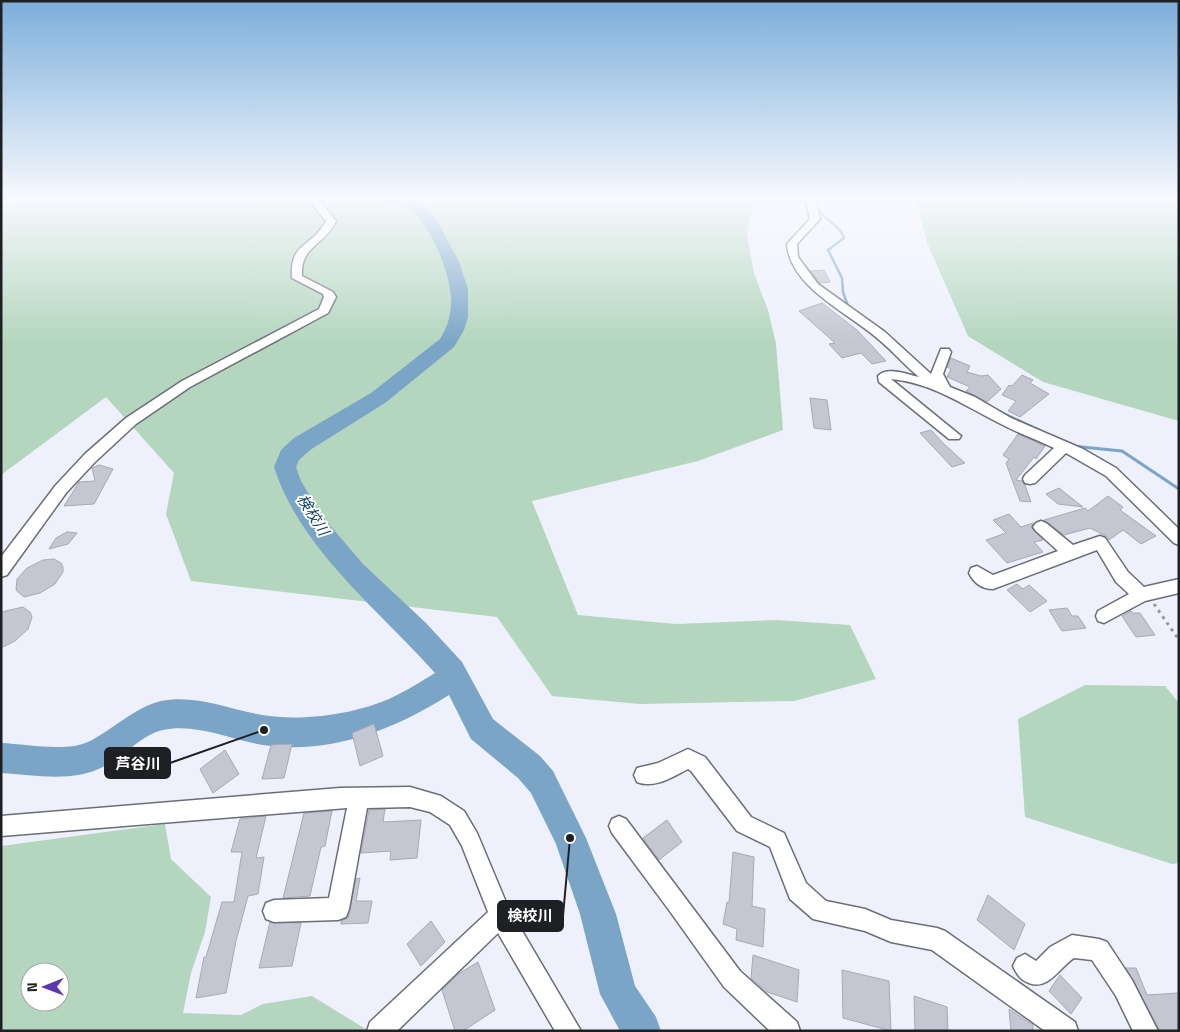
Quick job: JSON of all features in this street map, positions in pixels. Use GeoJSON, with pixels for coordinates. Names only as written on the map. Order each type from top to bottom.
{"type":"FeatureCollection","features":[{"type":"Feature","properties":{"kind":"street"},"geometry":{"type":"LineString","coordinates":[[1,570],[62,488],[90,458],[131,421],[186,384],[289,328],[316,316],[324,310],[330,297],[328,292],[298,278],[296,269],[297,257],[307,246]]}},
{"type":"Feature","properties":{"kind":"street"},"geometry":{"type":"LineString","coordinates":[[792,246],[793,257],[814,286],[881,335],[916,368],[940,385],[1006,421],[1064,447],[1111,472],[1179,539]]}},
{"type":"Feature","properties":{"kind":"street"},"geometry":{"type":"LineString","coordinates":[[940,385],[937,374],[945,352]]}},
{"type":"Feature","properties":{"kind":"street"},"geometry":{"type":"LineString","coordinates":[[940,385],[893,375],[884,376],[883,378],[954,436]]}},
{"type":"Feature","properties":{"kind":"street"},"geometry":{"type":"LineString","coordinates":[[1030,479],[1064,447]]}},
{"type":"Feature","properties":{"kind":"street"},"geometry":{"type":"LineString","coordinates":[[1042,527],[1071,553]]}},
{"type":"Feature","properties":{"kind":"street"},"geometry":{"type":"LineString","coordinates":[[977,573],[987,582],[993,582],[1100,542],[1122,577],[1141,595]]}},
{"type":"Feature","properties":{"kind":"street"},"geometry":{"type":"LineString","coordinates":[[1104,616],[1141,595],[1179,586]]}},
{"type":"Feature","properties":{"kind":"street"},"geometry":{"type":"LineString","coordinates":[[644,775],[660,773],[688,759],[698,764],[744,824],[777,840],[798,891],[821,911],[865,920],[891,931],[937,939],[1066,1031]]}},
{"type":"Feature","properties":{"kind":"street"},"geometry":{"type":"LineString","coordinates":[[274,911],[338,908],[359,797]]}},
{"type":"Feature","properties":{"kind":"street"},"geometry":{"type":"LineString","coordinates":[[1,826],[359,797],[410,797],[434,803],[457,818],[470,840],[500,915],[569,1031]]}},
{"type":"Feature","properties":{"kind":"street"},"geometry":{"type":"LineString","coordinates":[[618,826],[677,902],[732,979],[788,1031]]}},
{"type":"Feature","properties":{"kind":"street"},"geometry":{"type":"LineString","coordinates":[[378,1031],[500,915]]}},
{"type":"Feature","properties":{"kind":"street"},"geometry":{"type":"LineString","coordinates":[[1024,966],[1032,973],[1039,974],[1058,955],[1072,946],[1099,950],[1124,988],[1146,1031]]}},
{"type":"Feature","properties":{"kind":"path"},"geometry":{"type":"LineString","coordinates":[[1141,595],[1150,598],[1179,640]]}},
{"type":"Feature","properties":{"kind":"green space"},"geometry":{"type":"Polygon","coordinates":[[[1,246],[749,246],[754,273],[768,310],[776,344],[783,430],[698,461],[532,501],[578,615],[676,624],[777,620],[850,625],[876,679],[794,701],[640,704],[552,696],[497,617],[191,581],[166,514],[174,473],[106,397],[1,475],[1,246]]]}},
{"type":"Feature","properties":{"kind":"green space"},"geometry":{"type":"Polygon","coordinates":[[[929,246],[1179,246],[1179,421],[1043,382],[968,336],[929,246]]]}},
{"type":"Feature","properties":{"kind":"green space"},"geometry":{"type":"Polygon","coordinates":[[[1085,685],[1165,686],[1179,703],[1179,863],[1172,864],[1025,817],[1018,719],[1085,685]]]}},
{"type":"Feature","properties":{"kind":"green space"},"geometry":{"type":"Polygon","coordinates":[[[165,824],[171,859],[211,897],[205,932],[191,973],[183,1013],[241,1015],[263,1004],[312,996],[369,1031],[1,1031],[1,846],[165,824]]]}},
{"type":"Feature","properties":{"kind":"building"},"geometry":{"type":"Polygon","coordinates":[[[824,270],[830,282],[820,283],[811,271],[824,270]]]}},
{"type":"Feature","properties":{"kind":"building"},"geometry":{"type":"Polygon","coordinates":[[[822,303],[857,330],[886,361],[872,364],[861,353],[842,358],[829,344],[835,343],[799,311],[822,303]]]}},
{"type":"Feature","properties":{"kind":"building"},"geometry":{"type":"Polygon","coordinates":[[[951,358],[970,366],[967,372],[981,376],[988,375],[1001,389],[987,402],[966,391],[970,387],[947,377],[951,369],[947,367],[951,358]]]}},
{"type":"Feature","properties":{"kind":"building"},"geometry":{"type":"Polygon","coordinates":[[[1022,375],[1033,380],[1030,383],[1049,394],[1020,417],[1008,411],[1016,401],[1002,395],[1009,385],[1012,386],[1022,375]]]}},
{"type":"Feature","properties":{"kind":"building"},"geometry":{"type":"Polygon","coordinates":[[[810,398],[827,400],[831,430],[814,428],[810,398]]]}},
{"type":"Feature","properties":{"kind":"building"},"geometry":{"type":"Polygon","coordinates":[[[931,430],[965,463],[952,467],[920,433],[931,430]]]}},
{"type":"Feature","properties":{"kind":"building"},"geometry":{"type":"Polygon","coordinates":[[[1018,434],[1045,446],[1036,459],[1034,457],[1016,480],[1022,481],[1025,485],[1031,502],[1020,501],[1006,463],[1009,459],[1003,455],[1018,434]]]}},
{"type":"Feature","properties":{"kind":"building"},"geometry":{"type":"Polygon","coordinates":[[[99,465],[113,469],[94,504],[64,506],[79,482],[95,481],[92,468],[99,465]]]}},
{"type":"Feature","properties":{"kind":"building"},"geometry":{"type":"Polygon","coordinates":[[[1059,488],[1083,507],[1058,504],[1046,494],[1059,488]]]}},
{"type":"Feature","properties":{"kind":"building"},"geometry":{"type":"Polygon","coordinates":[[[1108,496],[1123,507],[1120,510],[1156,536],[1141,544],[1123,530],[1109,540],[1106,536],[1090,528],[1064,535],[1044,520],[1085,508],[1088,511],[1108,496]]]}},
{"type":"Feature","properties":{"kind":"building"},"geometry":{"type":"Polygon","coordinates":[[[1009,514],[1021,527],[1033,523],[1032,528],[1043,540],[1034,542],[1043,552],[1007,563],[986,540],[1006,533],[993,520],[1009,514]]]}},
{"type":"Feature","properties":{"kind":"building"},"geometry":{"type":"Polygon","coordinates":[[[67,532],[77,533],[68,544],[49,549],[56,538],[67,532]]]}},
{"type":"Feature","properties":{"kind":"building"},"geometry":{"type":"Polygon","coordinates":[[[54,559],[61,563],[63,567],[63,572],[55,584],[40,593],[24,597],[16,590],[17,579],[27,568],[43,560],[54,559]]]}},
{"type":"Feature","properties":{"kind":"building"},"geometry":{"type":"Polygon","coordinates":[[[1017,584],[1023,589],[1029,585],[1047,601],[1030,612],[1007,590],[1017,584]]]}},
{"type":"Feature","properties":{"kind":"building"},"geometry":{"type":"Polygon","coordinates":[[[23,607],[30,612],[32,617],[28,629],[15,641],[1,648],[1,612],[23,607]]]}},
{"type":"Feature","properties":{"kind":"building"},"geometry":{"type":"Polygon","coordinates":[[[1067,608],[1072,616],[1078,616],[1086,628],[1062,631],[1049,610],[1067,608]]]}},
{"type":"Feature","properties":{"kind":"building"},"geometry":{"type":"Polygon","coordinates":[[[1131,611],[1133,613],[1140,613],[1155,635],[1136,637],[1122,616],[1131,611]]]}},
{"type":"Feature","properties":{"kind":"building"},"geometry":{"type":"Polygon","coordinates":[[[374,724],[383,756],[360,766],[352,733],[374,724]]]}},
{"type":"Feature","properties":{"kind":"building"},"geometry":{"type":"Polygon","coordinates":[[[292,744],[284,778],[262,779],[271,745],[292,744]]]}},
{"type":"Feature","properties":{"kind":"building"},"geometry":{"type":"Polygon","coordinates":[[[225,750],[239,774],[213,793],[200,769],[225,750]]]}},
{"type":"Feature","properties":{"kind":"building"},"geometry":{"type":"Polygon","coordinates":[[[385,809],[383,822],[421,820],[417,858],[390,860],[391,851],[361,853],[369,810],[385,809]]]}},
{"type":"Feature","properties":{"kind":"building"},"geometry":{"type":"Polygon","coordinates":[[[332,811],[325,846],[321,847],[310,896],[283,898],[304,813],[332,811]]]}},
{"type":"Feature","properties":{"kind":"building"},"geometry":{"type":"Polygon","coordinates":[[[266,816],[256,858],[264,857],[258,894],[248,896],[236,941],[226,993],[196,998],[204,957],[206,957],[222,902],[234,902],[242,852],[231,852],[240,819],[266,816]]]}},
{"type":"Feature","properties":{"kind":"building"},"geometry":{"type":"Polygon","coordinates":[[[667,820],[682,842],[659,860],[643,838],[667,820]]]}},
{"type":"Feature","properties":{"kind":"building"},"geometry":{"type":"Polygon","coordinates":[[[733,852],[754,857],[752,906],[765,909],[763,947],[736,940],[737,929],[723,924],[727,902],[729,903],[733,852]]]}},
{"type":"Feature","properties":{"kind":"building"},"geometry":{"type":"Polygon","coordinates":[[[360,878],[356,901],[372,901],[368,923],[341,924],[341,921],[348,918],[356,879],[360,878]]]}},
{"type":"Feature","properties":{"kind":"building"},"geometry":{"type":"Polygon","coordinates":[[[988,895],[1025,924],[1014,950],[977,920],[988,895]]]}},
{"type":"Feature","properties":{"kind":"building"},"geometry":{"type":"Polygon","coordinates":[[[431,921],[445,942],[421,966],[407,944],[431,921]]]}},
{"type":"Feature","properties":{"kind":"building"},"geometry":{"type":"Polygon","coordinates":[[[270,922],[301,923],[292,966],[259,968],[270,922]]]}},
{"type":"Feature","properties":{"kind":"building"},"geometry":{"type":"Polygon","coordinates":[[[753,955],[799,970],[797,1002],[767,992],[751,978],[753,955]]]}},
{"type":"Feature","properties":{"kind":"building"},"geometry":{"type":"Polygon","coordinates":[[[478,962],[495,1010],[463,1031],[455,1031],[442,990],[458,974],[478,962]]]}},
{"type":"Feature","properties":{"kind":"building"},"geometry":{"type":"Polygon","coordinates":[[[1126,968],[1136,968],[1147,995],[1179,993],[1179,1031],[1160,1031],[1126,968]]]}},
{"type":"Feature","properties":{"kind":"building"},"geometry":{"type":"Polygon","coordinates":[[[842,970],[889,981],[891,1031],[843,1018],[842,970]]]}},
{"type":"Feature","properties":{"kind":"building"},"geometry":{"type":"Polygon","coordinates":[[[1060,975],[1082,998],[1071,1014],[1049,991],[1060,975]]]}},
{"type":"Feature","properties":{"kind":"building"},"geometry":{"type":"Polygon","coordinates":[[[914,996],[947,1007],[948,1031],[915,1031],[914,996]]]}},
{"type":"Feature","properties":{"kind":"building"},"geometry":{"type":"Polygon","coordinates":[[[1009,1009],[1033,1025],[1033,1031],[1011,1031],[1009,1009]]]}},
{"type":"Feature","properties":{"kind":"waterway","name":"検校川"},"geometry":{"type":"LineString","coordinates":[[443,246],[456,276],[460,303],[459,317],[455,330],[447,343],[378,398],[302,444],[289,456],[285,467],[290,482],[314,523],[354,572],[416,632],[455,676]]}},
{"type":"Feature","properties":{"kind":"waterway"},"geometry":{"type":"LineString","coordinates":[[833,246],[828,250],[842,278],[843,292],[849,309]]}},
{"type":"Feature","properties":{"kind":"waterway"},"geometry":{"type":"LineString","coordinates":[[998,411],[1041,431]]}},
{"type":"Feature","properties":{"kind":"waterway"},"geometry":{"type":"LineString","coordinates":[[1072,446],[1122,451],[1179,489]]}},
{"type":"Feature","properties":{"kind":"waterway"},"geometry":{"type":"LineString","coordinates":[[1,758],[71,762],[95,755],[138,726],[160,716],[187,713],[264,730],[316,732],[371,720],[408,705],[455,676]]}},
{"type":"Feature","properties":{"kind":"waterway","name":"検校川"},"geometry":{"type":"LineString","coordinates":[[455,676],[482,729],[529,767],[542,782],[570,838],[598,914],[619,994],[642,1031]]}},
{"type":"Feature","properties":{"kind":"place","name":"芦谷川"},"geometry":{"type":"Point","coordinates":[264,730]}},
{"type":"Feature","properties":{"kind":"place","name":"検校川"},"geometry":{"type":"Point","coordinates":[570,838]}}]}
